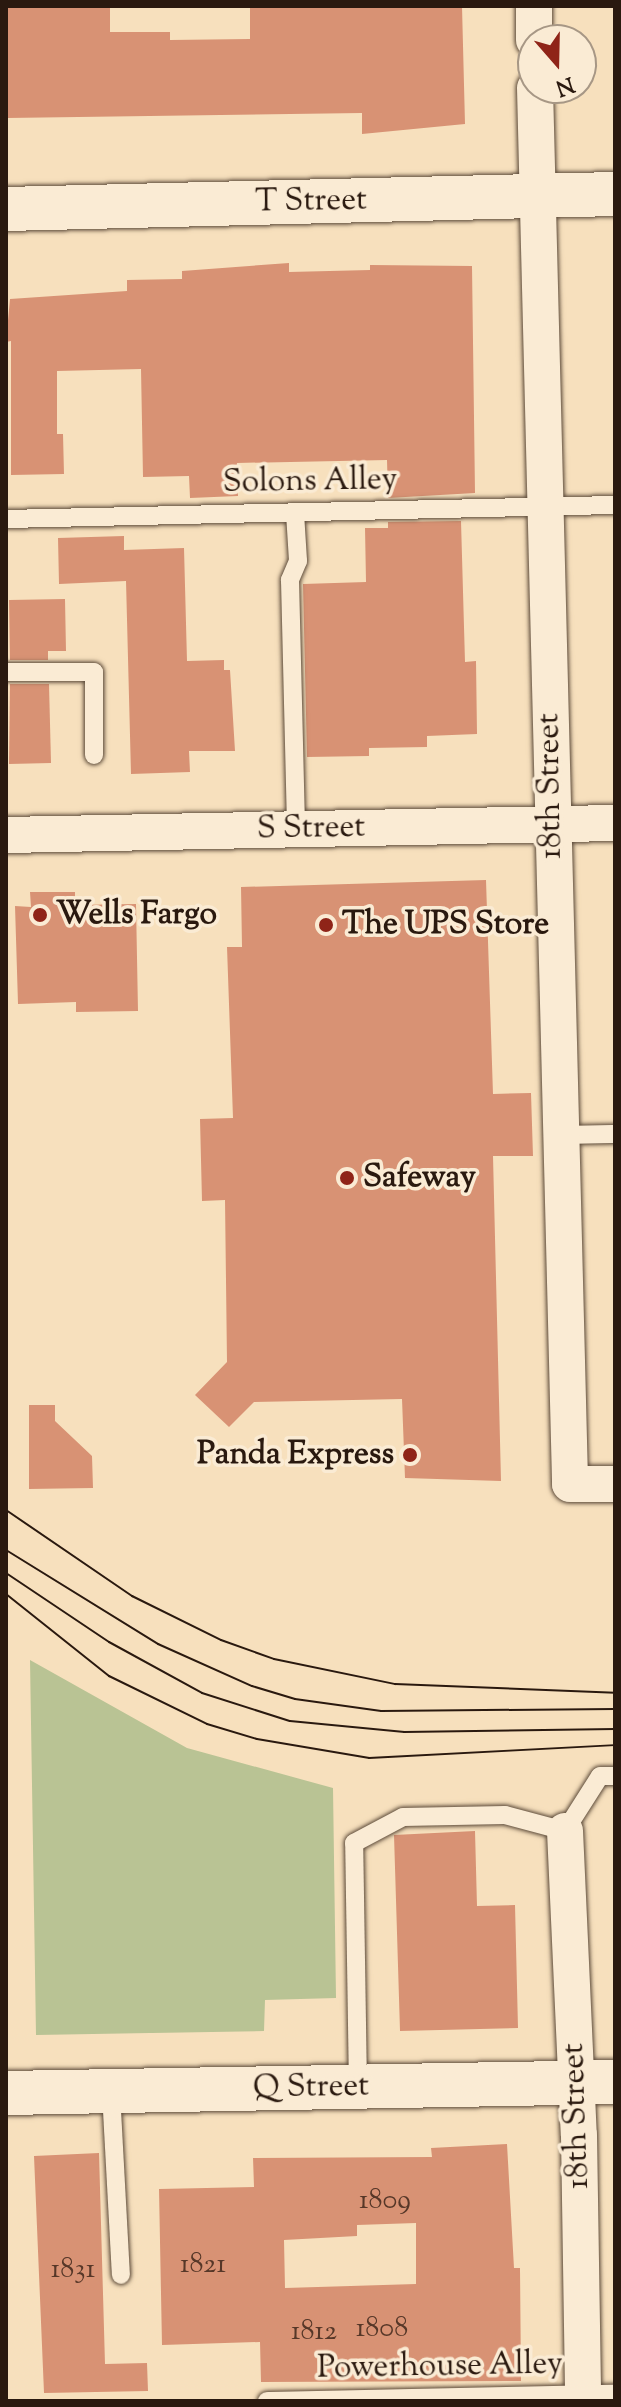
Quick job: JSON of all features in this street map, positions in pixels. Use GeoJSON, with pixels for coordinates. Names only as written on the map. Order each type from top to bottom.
{"type":"FeatureCollection","features":[{"type":"Feature","properties":{"kind":"street","name":"18th Street"},"geometry":{"type":"LineString","coordinates":[[535,104],[568,1494],[615,1484]]}},
{"type":"Feature","properties":{"kind":"street","name":"T Street"},"geometry":{"type":"LineString","coordinates":[[6,209],[615,194]]}},
{"type":"Feature","properties":{"kind":"street","name":"S Street"},"geometry":{"type":"LineString","coordinates":[[6,835],[615,823]]}},
{"type":"Feature","properties":{"kind":"street","name":"18th Street"},"geometry":{"type":"LineString","coordinates":[[565,1831],[596,2082],[594,2396]]}},
{"type":"Feature","properties":{"kind":"street","name":"Q Street"},"geometry":{"type":"LineString","coordinates":[[6,2093],[596,2082]]}},
{"type":"Feature","properties":{"kind":"lane","name":"Solons Alley"},"geometry":{"type":"LineString","coordinates":[[6,519],[615,505]]}},
{"type":"Feature","properties":{"kind":"lane"},"geometry":{"type":"LineString","coordinates":[[295,513],[298,561],[290,580],[296,830]]}},
{"type":"Feature","properties":{"kind":"lane"},"geometry":{"type":"LineString","coordinates":[[6,672],[94,672],[94,755]]}},
{"type":"Feature","properties":{"kind":"lane"},"geometry":{"type":"LineString","coordinates":[[559,1135],[615,1134]]}},
{"type":"Feature","properties":{"kind":"lane"},"geometry":{"type":"LineString","coordinates":[[358,2087],[354,1843],[403,1817],[505,1815],[565,1831],[600,1776],[615,1776]]}},
{"type":"Feature","properties":{"kind":"lane"},"geometry":{"type":"LineString","coordinates":[[111,2092],[121,2275]]}},
{"type":"Feature","properties":{"kind":"lane","name":"Powerhouse Alley"},"geometry":{"type":"LineString","coordinates":[[267,2401],[594,2396]]}},
{"type":"Feature","properties":{"kind":"green space"},"geometry":{"type":"Polygon","coordinates":[[[30,1660],[187,1748],[333,1788],[336,1998],[265,2000],[264,2031],[36,2035],[30,1660]]]}},
{"type":"Feature","properties":{"kind":"building"},"geometry":{"type":"Polygon","coordinates":[[[6,6],[110,6],[110,32],[170,32],[170,40],[250,39],[250,6],[462,6],[465,124],[362,134],[362,113],[7,118],[6,6]]]}},
{"type":"Feature","properties":{"kind":"building"},"geometry":{"type":"Polygon","coordinates":[[[289,263],[289,272],[370,270],[370,265],[472,266],[475,493],[388,498],[387,460],[237,463],[238,496],[190,498],[189,476],[143,477],[141,369],[57,371],[57,434],[63,434],[64,474],[11,475],[11,341],[6,342],[10,299],[127,291],[127,280],[182,279],[182,271],[289,263]]]}},
{"type":"Feature","properties":{"kind":"building"},"geometry":{"type":"Polygon","coordinates":[[[461,521],[465,662],[476,661],[477,734],[427,736],[427,747],[369,748],[369,756],[307,757],[303,584],[366,582],[365,528],[388,528],[388,522],[461,521]]]}},
{"type":"Feature","properties":{"kind":"building"},"geometry":{"type":"Polygon","coordinates":[[[124,536],[124,550],[184,548],[187,661],[224,660],[224,670],[230,670],[235,751],[189,751],[190,772],[131,774],[126,581],[59,584],[58,538],[124,536]]]}},
{"type":"Feature","properties":{"kind":"building"},"geometry":{"type":"Polygon","coordinates":[[[65,599],[66,651],[48,651],[48,660],[10,660],[9,600],[65,599]]]}},
{"type":"Feature","properties":{"kind":"building"},"geometry":{"type":"Polygon","coordinates":[[[10,684],[49,684],[51,763],[9,764],[10,684]]]}},
{"type":"Feature","properties":{"kind":"building","name":"Safeway"},"geometry":{"type":"Polygon","coordinates":[[[486,880],[493,1094],[531,1093],[533,1156],[493,1156],[501,1481],[405,1478],[402,1399],[254,1402],[229,1427],[195,1395],[227,1362],[225,1200],[202,1201],[200,1119],[233,1118],[227,947],[242,947],[241,887],[486,880]]]}},
{"type":"Feature","properties":{"kind":"building"},"geometry":{"type":"Polygon","coordinates":[[[30,892],[75,892],[75,905],[136,904],[138,1011],[76,1012],[76,1002],[18,1004],[15,906],[31,907],[30,892]]]}},
{"type":"Feature","properties":{"kind":"building"},"geometry":{"type":"Polygon","coordinates":[[[29,1405],[55,1405],[55,1421],[92,1456],[93,1488],[29,1489],[29,1405]]]}},
{"type":"Feature","properties":{"kind":"building"},"geometry":{"type":"Polygon","coordinates":[[[475,1831],[477,1906],[515,1905],[518,2028],[400,2031],[394,1835],[475,1831]]]}},
{"type":"Feature","properties":{"kind":"building"},"geometry":{"type":"Polygon","coordinates":[[[507,2144],[514,2268],[520,2268],[521,2381],[261,2382],[260,2342],[162,2345],[159,2189],[254,2187],[253,2158],[432,2157],[431,2148],[507,2144]],[[416,2223],[357,2225],[357,2236],[284,2240],[285,2288],[416,2284],[416,2223]]]}},
{"type":"Feature","properties":{"kind":"building"},"geometry":{"type":"Polygon","coordinates":[[[99,2153],[105,2364],[147,2363],[148,2391],[44,2393],[34,2156],[99,2153]]]}},
{"type":"Feature","properties":{"kind":"tram line"},"geometry":{"type":"LineString","coordinates":[[6,1510],[132,1596],[221,1640],[274,1659],[395,1684],[615,1693]]}},
{"type":"Feature","properties":{"kind":"tram line"},"geometry":{"type":"LineString","coordinates":[[6,1550],[158,1644],[252,1686],[295,1699],[381,1711],[615,1709]]}},
{"type":"Feature","properties":{"kind":"tram line"},"geometry":{"type":"LineString","coordinates":[[6,1573],[109,1642],[202,1693],[290,1721],[404,1732],[615,1729]]}},
{"type":"Feature","properties":{"kind":"tram line"},"geometry":{"type":"LineString","coordinates":[[6,1594],[109,1676],[207,1724],[257,1739],[369,1758],[615,1745]]}},
{"type":"Feature","properties":{"kind":"place","name":"Wells Fargo"},"geometry":{"type":"Point","coordinates":[40,915]}},
{"type":"Feature","properties":{"kind":"place","name":"The UPS Store"},"geometry":{"type":"Point","coordinates":[326,925]}},
{"type":"Feature","properties":{"kind":"place","name":"Safeway"},"geometry":{"type":"Point","coordinates":[347,1178]}},
{"type":"Feature","properties":{"kind":"place","name":"Panda Express"},"geometry":{"type":"Point","coordinates":[410,1455]}}]}
